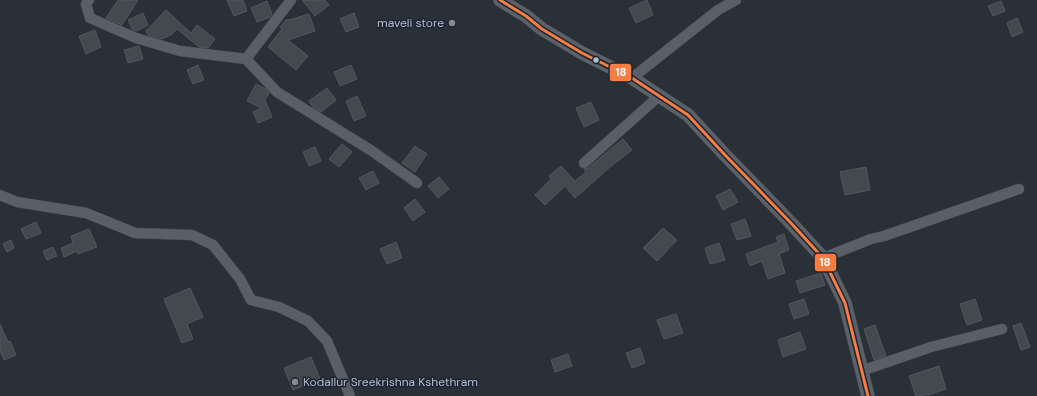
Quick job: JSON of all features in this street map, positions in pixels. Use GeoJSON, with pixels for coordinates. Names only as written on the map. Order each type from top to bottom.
{"type":"FeatureCollection","features":[{"type":"Feature","properties":{"kind":"main road"},"geometry":{"type":"LineString","coordinates":[[500,0],[526,16],[542,29],[582,53],[632,78],[688,115],[823,258],[845,303],[868,396]]}},
{"type":"Feature","properties":{"kind":"street"},"geometry":{"type":"LineString","coordinates":[[89,0],[86,4],[90,18],[136,38],[180,51],[246,59],[277,92],[372,151],[417,183]]}},
{"type":"Feature","properties":{"kind":"street"},"geometry":{"type":"LineString","coordinates":[[246,59],[291,0]]}},
{"type":"Feature","properties":{"kind":"street"},"geometry":{"type":"LineString","coordinates":[[632,78],[718,10],[736,0]]}},
{"type":"Feature","properties":{"kind":"street"},"geometry":{"type":"LineString","coordinates":[[584,163],[659,96]]}},
{"type":"Feature","properties":{"kind":"street"},"geometry":{"type":"LineString","coordinates":[[823,258],[871,239],[884,236],[1019,189]]}},
{"type":"Feature","properties":{"kind":"street"},"geometry":{"type":"LineString","coordinates":[[0,195],[16,202],[86,213],[135,233],[192,235],[213,245],[240,279],[251,300],[279,307],[308,321],[327,341],[350,396]]}},
{"type":"Feature","properties":{"kind":"street"},"geometry":{"type":"LineString","coordinates":[[861,371],[931,347],[1002,330]]}},
{"type":"Feature","properties":{"kind":"building"},"geometry":{"type":"Polygon","coordinates":[[[118,0],[138,0],[122,25],[106,18],[118,0]]]}},
{"type":"Feature","properties":{"kind":"building"},"geometry":{"type":"Polygon","coordinates":[[[227,0],[243,0],[247,11],[234,16],[227,0]]]}},
{"type":"Feature","properties":{"kind":"building"},"geometry":{"type":"Polygon","coordinates":[[[302,0],[325,0],[329,5],[315,16],[302,0]]]}},
{"type":"Feature","properties":{"kind":"building"},"geometry":{"type":"Polygon","coordinates":[[[647,0],[653,15],[636,23],[629,8],[647,0]]]}},
{"type":"Feature","properties":{"kind":"building"},"geometry":{"type":"Polygon","coordinates":[[[267,1],[272,14],[270,17],[257,22],[251,8],[267,1]]]}},
{"type":"Feature","properties":{"kind":"building"},"geometry":{"type":"Polygon","coordinates":[[[1001,1],[1005,11],[993,16],[988,6],[1001,1]]]}},
{"type":"Feature","properties":{"kind":"building"},"geometry":{"type":"Polygon","coordinates":[[[166,10],[191,33],[197,25],[215,39],[208,48],[199,47],[177,29],[171,35],[162,39],[148,35],[146,31],[166,10]]]}},
{"type":"Feature","properties":{"kind":"building"},"geometry":{"type":"Polygon","coordinates":[[[143,13],[148,25],[136,31],[132,29],[128,20],[143,13]]]}},
{"type":"Feature","properties":{"kind":"building"},"geometry":{"type":"Polygon","coordinates":[[[354,13],[359,27],[346,32],[340,19],[354,13]]]}},
{"type":"Feature","properties":{"kind":"building"},"geometry":{"type":"Polygon","coordinates":[[[309,14],[315,31],[288,40],[308,56],[296,70],[268,47],[282,29],[280,27],[287,19],[289,20],[309,14]]]}},
{"type":"Feature","properties":{"kind":"building"},"geometry":{"type":"Polygon","coordinates":[[[1017,18],[1023,32],[1012,37],[1007,23],[1017,18]]]}},
{"type":"Feature","properties":{"kind":"building"},"geometry":{"type":"Polygon","coordinates":[[[95,30],[101,47],[86,54],[79,36],[95,30]]]}},
{"type":"Feature","properties":{"kind":"building"},"geometry":{"type":"Polygon","coordinates":[[[139,46],[143,59],[128,63],[124,50],[139,46]]]}},
{"type":"Feature","properties":{"kind":"building"},"geometry":{"type":"Polygon","coordinates":[[[198,65],[204,80],[193,84],[187,70],[198,65]]]}},
{"type":"Feature","properties":{"kind":"building"},"geometry":{"type":"Polygon","coordinates":[[[351,65],[357,79],[340,86],[334,72],[351,65]]]}},
{"type":"Feature","properties":{"kind":"building"},"geometry":{"type":"Polygon","coordinates":[[[256,84],[266,89],[269,93],[265,100],[272,117],[258,123],[253,112],[261,108],[247,101],[256,84]]]}},
{"type":"Feature","properties":{"kind":"building"},"geometry":{"type":"Polygon","coordinates":[[[327,88],[336,100],[321,112],[313,107],[309,101],[327,88]]]}},
{"type":"Feature","properties":{"kind":"building"},"geometry":{"type":"Polygon","coordinates":[[[357,96],[366,116],[354,121],[346,101],[357,96]]]}},
{"type":"Feature","properties":{"kind":"building"},"geometry":{"type":"Polygon","coordinates":[[[591,102],[599,120],[584,127],[576,108],[591,102]]]}},
{"type":"Feature","properties":{"kind":"building"},"geometry":{"type":"Polygon","coordinates":[[[623,139],[632,150],[575,198],[565,186],[545,205],[535,195],[551,179],[549,176],[561,166],[575,181],[586,172],[584,169],[588,168],[623,139]]]}},
{"type":"Feature","properties":{"kind":"building"},"geometry":{"type":"Polygon","coordinates":[[[342,144],[352,152],[339,167],[329,159],[342,144]]]}},
{"type":"Feature","properties":{"kind":"building"},"geometry":{"type":"Polygon","coordinates":[[[415,146],[427,154],[415,172],[402,163],[415,146]]]}},
{"type":"Feature","properties":{"kind":"building"},"geometry":{"type":"Polygon","coordinates":[[[315,147],[321,161],[309,166],[303,152],[315,147]]]}},
{"type":"Feature","properties":{"kind":"building"},"geometry":{"type":"Polygon","coordinates":[[[866,167],[870,190],[845,195],[840,172],[866,167]]]}},
{"type":"Feature","properties":{"kind":"building"},"geometry":{"type":"Polygon","coordinates":[[[373,171],[379,183],[366,190],[359,178],[373,171]]]}},
{"type":"Feature","properties":{"kind":"building"},"geometry":{"type":"Polygon","coordinates":[[[439,177],[449,189],[438,198],[428,186],[439,177]]]}},
{"type":"Feature","properties":{"kind":"building"},"geometry":{"type":"Polygon","coordinates":[[[730,189],[738,202],[723,210],[716,196],[730,189]]]}},
{"type":"Feature","properties":{"kind":"building"},"geometry":{"type":"Polygon","coordinates":[[[415,199],[425,212],[413,221],[404,208],[415,199]]]}},
{"type":"Feature","properties":{"kind":"building"},"geometry":{"type":"Polygon","coordinates":[[[745,219],[751,236],[737,240],[731,224],[745,219]]]}},
{"type":"Feature","properties":{"kind":"building"},"geometry":{"type":"Polygon","coordinates":[[[36,222],[41,233],[26,239],[21,229],[36,222]]]}},
{"type":"Feature","properties":{"kind":"building"},"geometry":{"type":"Polygon","coordinates":[[[663,228],[677,240],[657,261],[643,248],[663,228]]]}},
{"type":"Feature","properties":{"kind":"building"},"geometry":{"type":"Polygon","coordinates":[[[89,229],[97,247],[78,254],[77,251],[64,257],[61,248],[73,243],[71,236],[89,229]]]}},
{"type":"Feature","properties":{"kind":"building"},"geometry":{"type":"Polygon","coordinates":[[[784,234],[789,250],[779,254],[785,273],[768,279],[762,261],[750,266],[746,254],[778,242],[776,237],[784,234]]]}},
{"type":"Feature","properties":{"kind":"building"},"geometry":{"type":"Polygon","coordinates":[[[11,240],[14,248],[7,252],[3,244],[11,240]]]}},
{"type":"Feature","properties":{"kind":"building"},"geometry":{"type":"Polygon","coordinates":[[[396,242],[402,258],[387,264],[380,249],[396,242]]]}},
{"type":"Feature","properties":{"kind":"building"},"geometry":{"type":"Polygon","coordinates":[[[719,243],[725,260],[710,264],[705,248],[719,243]]]}},
{"type":"Feature","properties":{"kind":"building"},"geometry":{"type":"Polygon","coordinates":[[[53,247],[57,256],[47,260],[43,251],[53,247]]]}},
{"type":"Feature","properties":{"kind":"building"},"geometry":{"type":"Polygon","coordinates":[[[821,273],[825,285],[800,293],[796,281],[821,273]]]}},
{"type":"Feature","properties":{"kind":"building"},"geometry":{"type":"Polygon","coordinates":[[[190,288],[203,317],[187,324],[193,339],[182,343],[164,299],[190,288]]]}},
{"type":"Feature","properties":{"kind":"building"},"geometry":{"type":"Polygon","coordinates":[[[804,299],[809,314],[794,319],[789,304],[804,299]]]}},
{"type":"Feature","properties":{"kind":"building"},"geometry":{"type":"Polygon","coordinates":[[[975,299],[982,320],[967,325],[960,304],[975,299]]]}},
{"type":"Feature","properties":{"kind":"building"},"geometry":{"type":"Polygon","coordinates":[[[676,314],[683,333],[664,339],[657,320],[676,314]]]}},
{"type":"Feature","properties":{"kind":"building"},"geometry":{"type":"Polygon","coordinates":[[[1021,323],[1030,347],[1021,350],[1013,326],[1021,323]]]}},
{"type":"Feature","properties":{"kind":"building"},"geometry":{"type":"Polygon","coordinates":[[[0,324],[16,355],[4,360],[0,351],[0,324]]]}},
{"type":"Feature","properties":{"kind":"building"},"geometry":{"type":"Polygon","coordinates":[[[875,325],[886,356],[874,360],[864,329],[875,325]]]}},
{"type":"Feature","properties":{"kind":"building"},"geometry":{"type":"Polygon","coordinates":[[[800,332],[806,349],[783,357],[778,340],[800,332]]]}},
{"type":"Feature","properties":{"kind":"building"},"geometry":{"type":"Polygon","coordinates":[[[640,348],[645,363],[632,368],[626,353],[640,348]]]}},
{"type":"Feature","properties":{"kind":"building"},"geometry":{"type":"Polygon","coordinates":[[[568,354],[572,366],[555,372],[551,360],[568,354]]]}},
{"type":"Feature","properties":{"kind":"building"},"geometry":{"type":"Polygon","coordinates":[[[311,357],[320,379],[293,390],[284,368],[311,357]]]}},
{"type":"Feature","properties":{"kind":"building"},"geometry":{"type":"Polygon","coordinates":[[[939,366],[946,389],[928,395],[916,396],[909,376],[939,366]]]}},
{"type":"Feature","properties":{"kind":"transit line","name":"18"},"geometry":{"type":"LineString","coordinates":[[500,0],[526,16],[542,29],[582,53],[632,78],[688,115],[790,222],[823,258],[845,303],[868,396]]}},
{"type":"Feature","properties":{"kind":"place","name":"maveli store"},"geometry":{"type":"Point","coordinates":[452,23]}},
{"type":"Feature","properties":{"kind":"place","name":"Kodallur Sreekrishna Kshethram"},"geometry":{"type":"Point","coordinates":[295,382]}}]}
